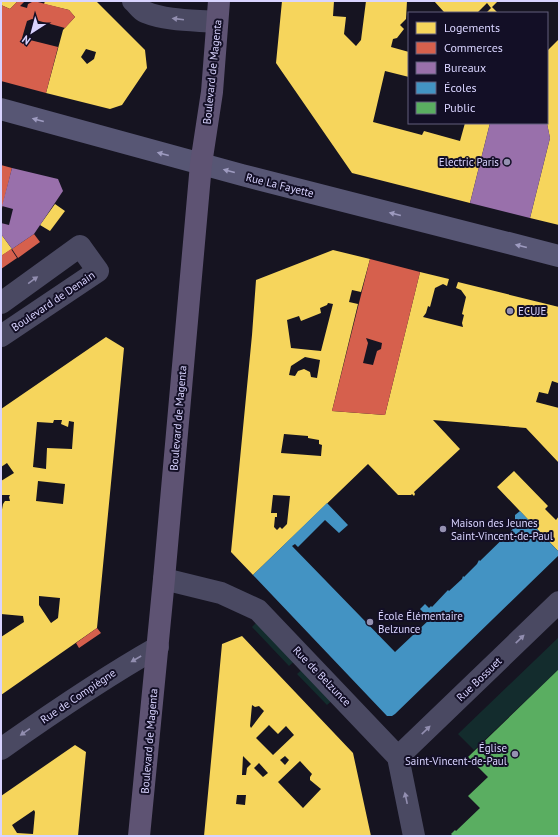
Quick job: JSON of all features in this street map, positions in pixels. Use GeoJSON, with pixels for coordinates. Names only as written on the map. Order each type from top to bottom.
{"type":"FeatureCollection","features":[{"type":"Feature","properties":{"kind":"main road","name":"Boulevard de Magenta"},"geometry":{"type":"LineString","coordinates":[[139,836],[158,647],[201,164],[212,92],[218,11]]}},
{"type":"Feature","properties":{"kind":"main road","name":"Rue La Fayette"},"geometry":{"type":"LineString","coordinates":[[1,110],[201,164],[559,256]]}},
{"type":"Feature","properties":{"kind":"street"},"geometry":{"type":"LineString","coordinates":[[133,1],[143,11],[178,19],[218,11]]}},
{"type":"Feature","properties":{"kind":"street","name":"Boulevard de Denain"},"geometry":{"type":"LineString","coordinates":[[1,303],[80,246],[98,271],[1,336]]}},
{"type":"Feature","properties":{"kind":"street","name":"Rue de Belzunce"},"geometry":{"type":"LineString","coordinates":[[164,579],[221,593],[258,610],[398,757]]}},
{"type":"Feature","properties":{"kind":"street","name":"Rue Bossuet"},"geometry":{"type":"LineString","coordinates":[[398,757],[559,602]]}},
{"type":"Feature","properties":{"kind":"street","name":"Rue de Compiègne"},"geometry":{"type":"LineString","coordinates":[[1,749],[51,714],[104,680],[115,671],[158,647]]}},
{"type":"Feature","properties":{"kind":"street"},"geometry":{"type":"LineString","coordinates":[[398,757],[414,836]]}},
{"type":"Feature","properties":{"kind":"green space"},"geometry":{"type":"Polygon","coordinates":[[[260,619],[298,658],[289,666],[252,627],[260,619]]]}},
{"type":"Feature","properties":{"kind":"green space"},"geometry":{"type":"Polygon","coordinates":[[[559,637],[559,669],[474,750],[458,734],[559,637]]]}},
{"type":"Feature","properties":{"kind":"green space"},"geometry":{"type":"Polygon","coordinates":[[[306,666],[336,697],[327,705],[297,674],[306,666]]]}},
{"type":"Feature","properties":{"kind":"building: Logements"},"geometry":{"type":"Polygon","coordinates":[[[1,1],[18,1],[10,9],[1,5],[1,1]]]}},
{"type":"Feature","properties":{"kind":"building: Logements"},"geometry":{"type":"Polygon","coordinates":[[[45,1],[96,1],[145,50],[147,68],[122,105],[110,109],[46,93],[63,30],[75,17],[69,10],[44,4],[45,1]],[[86,49],[81,57],[87,64],[94,59],[96,52],[86,49]]]}},
{"type":"Feature","properties":{"kind":"building: Logements"},"geometry":{"type":"Polygon","coordinates":[[[282,1],[334,1],[333,16],[346,17],[344,34],[356,46],[361,40],[366,1],[407,1],[406,19],[400,25],[404,29],[397,38],[393,39],[391,47],[408,52],[408,77],[385,71],[373,122],[422,135],[424,131],[460,141],[465,124],[490,124],[470,203],[352,173],[276,63],[282,1]]]}},
{"type":"Feature","properties":{"kind":"building: Logements"},"geometry":{"type":"Polygon","coordinates":[[[434,1],[498,1],[491,8],[487,3],[478,12],[444,12],[434,1]]]}},
{"type":"Feature","properties":{"kind":"building: Logements"},"geometry":{"type":"Polygon","coordinates":[[[492,7],[497,12],[487,12],[492,7]]]}},
{"type":"Feature","properties":{"kind":"building: Logements"},"geometry":{"type":"Polygon","coordinates":[[[559,39],[559,225],[530,218],[550,138],[547,124],[548,50],[559,39]]]}},
{"type":"Feature","properties":{"kind":"building: Logements"},"geometry":{"type":"Polygon","coordinates":[[[55,204],[65,211],[50,231],[40,225],[55,204]]]}},
{"type":"Feature","properties":{"kind":"building: Logements"},"geometry":{"type":"Polygon","coordinates":[[[1,234],[12,249],[1,256],[1,234]]]}},
{"type":"Feature","properties":{"kind":"building: Logements"},"geometry":{"type":"Polygon","coordinates":[[[333,250],[370,259],[361,292],[352,290],[349,302],[358,304],[332,411],[385,415],[420,272],[449,279],[447,286],[443,284],[435,288],[430,307],[428,306],[423,317],[463,327],[462,323],[464,315],[462,314],[466,297],[461,290],[456,288],[458,282],[559,307],[559,380],[558,383],[552,381],[548,394],[539,392],[536,402],[559,408],[559,463],[526,428],[433,420],[460,449],[414,492],[414,496],[412,494],[398,495],[368,464],[253,575],[231,552],[256,280],[333,250]],[[328,303],[320,308],[321,313],[301,321],[299,316],[287,320],[291,348],[321,351],[333,304],[328,303]],[[305,357],[291,366],[289,375],[295,376],[298,371],[304,369],[310,372],[311,377],[317,378],[320,360],[305,357]],[[284,434],[281,453],[321,456],[322,445],[319,444],[319,440],[308,438],[308,436],[284,434]],[[273,495],[271,513],[277,513],[274,527],[277,530],[280,527],[282,529],[287,524],[290,496],[273,495]]]}},
{"type":"Feature","properties":{"kind":"building: Logements"},"geometry":{"type":"Polygon","coordinates":[[[106,337],[124,348],[97,628],[1,695],[1,637],[24,622],[23,616],[1,614],[1,515],[3,504],[5,501],[10,501],[10,495],[1,495],[1,481],[14,473],[7,463],[1,467],[1,409],[106,337]],[[54,420],[53,423],[37,422],[33,467],[46,469],[47,448],[72,449],[74,422],[69,421],[68,427],[61,424],[62,420],[54,420]],[[38,481],[36,501],[63,504],[65,484],[38,481]],[[39,596],[39,605],[51,623],[58,618],[60,598],[39,596]]]}},
{"type":"Feature","properties":{"kind":"building: Logements"},"geometry":{"type":"Polygon","coordinates":[[[514,471],[548,506],[545,509],[556,520],[559,516],[559,552],[497,487],[514,471]]]}},
{"type":"Feature","properties":{"kind":"building: Logements"},"geometry":{"type":"Polygon","coordinates":[[[242,636],[353,753],[371,836],[204,836],[222,644],[242,636]],[[252,705],[251,728],[264,711],[259,706],[255,707],[252,705]],[[269,725],[256,738],[273,755],[294,735],[286,726],[278,734],[269,725]],[[243,756],[242,775],[246,775],[247,768],[251,764],[243,756]],[[285,756],[280,760],[285,765],[289,760],[285,756]],[[300,761],[278,782],[303,808],[321,789],[310,780],[312,774],[300,761]],[[259,763],[254,768],[263,777],[268,773],[259,763]],[[237,795],[236,804],[245,805],[246,795],[237,795]]]}},
{"type":"Feature","properties":{"kind":"building: Logements"},"geometry":{"type":"Polygon","coordinates":[[[75,745],[86,752],[78,836],[1,836],[1,796],[75,745]],[[34,810],[12,825],[17,833],[33,834],[34,810]]]}},
{"type":"Feature","properties":{"kind":"building: Commerces"},"geometry":{"type":"Polygon","coordinates":[[[18,1],[25,1],[20,6],[27,8],[28,4],[34,1],[69,10],[75,17],[65,28],[32,19],[27,21],[22,38],[58,47],[46,93],[1,81],[1,5],[10,9],[18,1]]]}},
{"type":"Feature","properties":{"kind":"building: Commerces"},"geometry":{"type":"Polygon","coordinates":[[[1,165],[12,168],[2,208],[1,208],[1,165]]]}},
{"type":"Feature","properties":{"kind":"building: Commerces"},"geometry":{"type":"Polygon","coordinates":[[[34,234],[40,242],[18,258],[12,249],[34,234]]]}},
{"type":"Feature","properties":{"kind":"building: Commerces"},"geometry":{"type":"Polygon","coordinates":[[[11,249],[17,258],[1,269],[1,256],[11,249]]]}},
{"type":"Feature","properties":{"kind":"building: Commerces"},"geometry":{"type":"Polygon","coordinates":[[[370,259],[420,272],[385,415],[332,411],[370,259]],[[366,338],[368,343],[363,363],[373,365],[377,351],[381,349],[382,343],[366,338]]]}},
{"type":"Feature","properties":{"kind":"building: Commerces"},"geometry":{"type":"Polygon","coordinates":[[[97,628],[101,633],[79,648],[76,643],[97,628]]]}},
{"type":"Feature","properties":{"kind":"building: Bureaux"},"geometry":{"type":"Polygon","coordinates":[[[490,124],[547,124],[550,138],[530,218],[470,203],[490,124]]]}},
{"type":"Feature","properties":{"kind":"building: Bureaux"},"geometry":{"type":"Polygon","coordinates":[[[12,168],[58,179],[63,191],[34,234],[12,249],[1,234],[1,223],[9,225],[13,209],[2,206],[12,168]]]}},
{"type":"Feature","properties":{"kind":"building: Écoles","name":"École Élémentaire Belzunce"},"geometry":{"type":"Polygon","coordinates":[[[327,503],[348,525],[339,533],[325,520],[298,547],[295,544],[292,546],[395,652],[430,619],[420,609],[425,604],[429,608],[431,606],[432,607],[448,590],[449,591],[462,579],[463,576],[464,577],[477,564],[479,560],[480,561],[519,523],[515,519],[515,515],[520,511],[559,552],[559,555],[395,714],[392,716],[387,716],[253,575],[327,503]]]}},
{"type":"Feature","properties":{"kind":"building: Public","name":"Église Saint-Vincent-de-Paul"},"geometry":{"type":"Polygon","coordinates":[[[559,669],[559,836],[453,836],[451,834],[480,808],[468,796],[488,777],[468,757],[559,669]]]}},
{"type":"Feature","properties":{"kind":"place","name":"Electric Paris"},"geometry":{"type":"Point","coordinates":[507,162]}},
{"type":"Feature","properties":{"kind":"place","name":"ECUJE"},"geometry":{"type":"Point","coordinates":[510,311]}},
{"type":"Feature","properties":{"kind":"place","name":"Maison des Jeunes Saint-Vincent-de-Paul"},"geometry":{"type":"Point","coordinates":[443,529]}},
{"type":"Feature","properties":{"kind":"place","name":"École Élémentaire Belzunce"},"geometry":{"type":"Point","coordinates":[370,622]}},
{"type":"Feature","properties":{"kind":"place","name":"Église Saint-Vincent-de-Paul"},"geometry":{"type":"Point","coordinates":[515,754]}}]}
